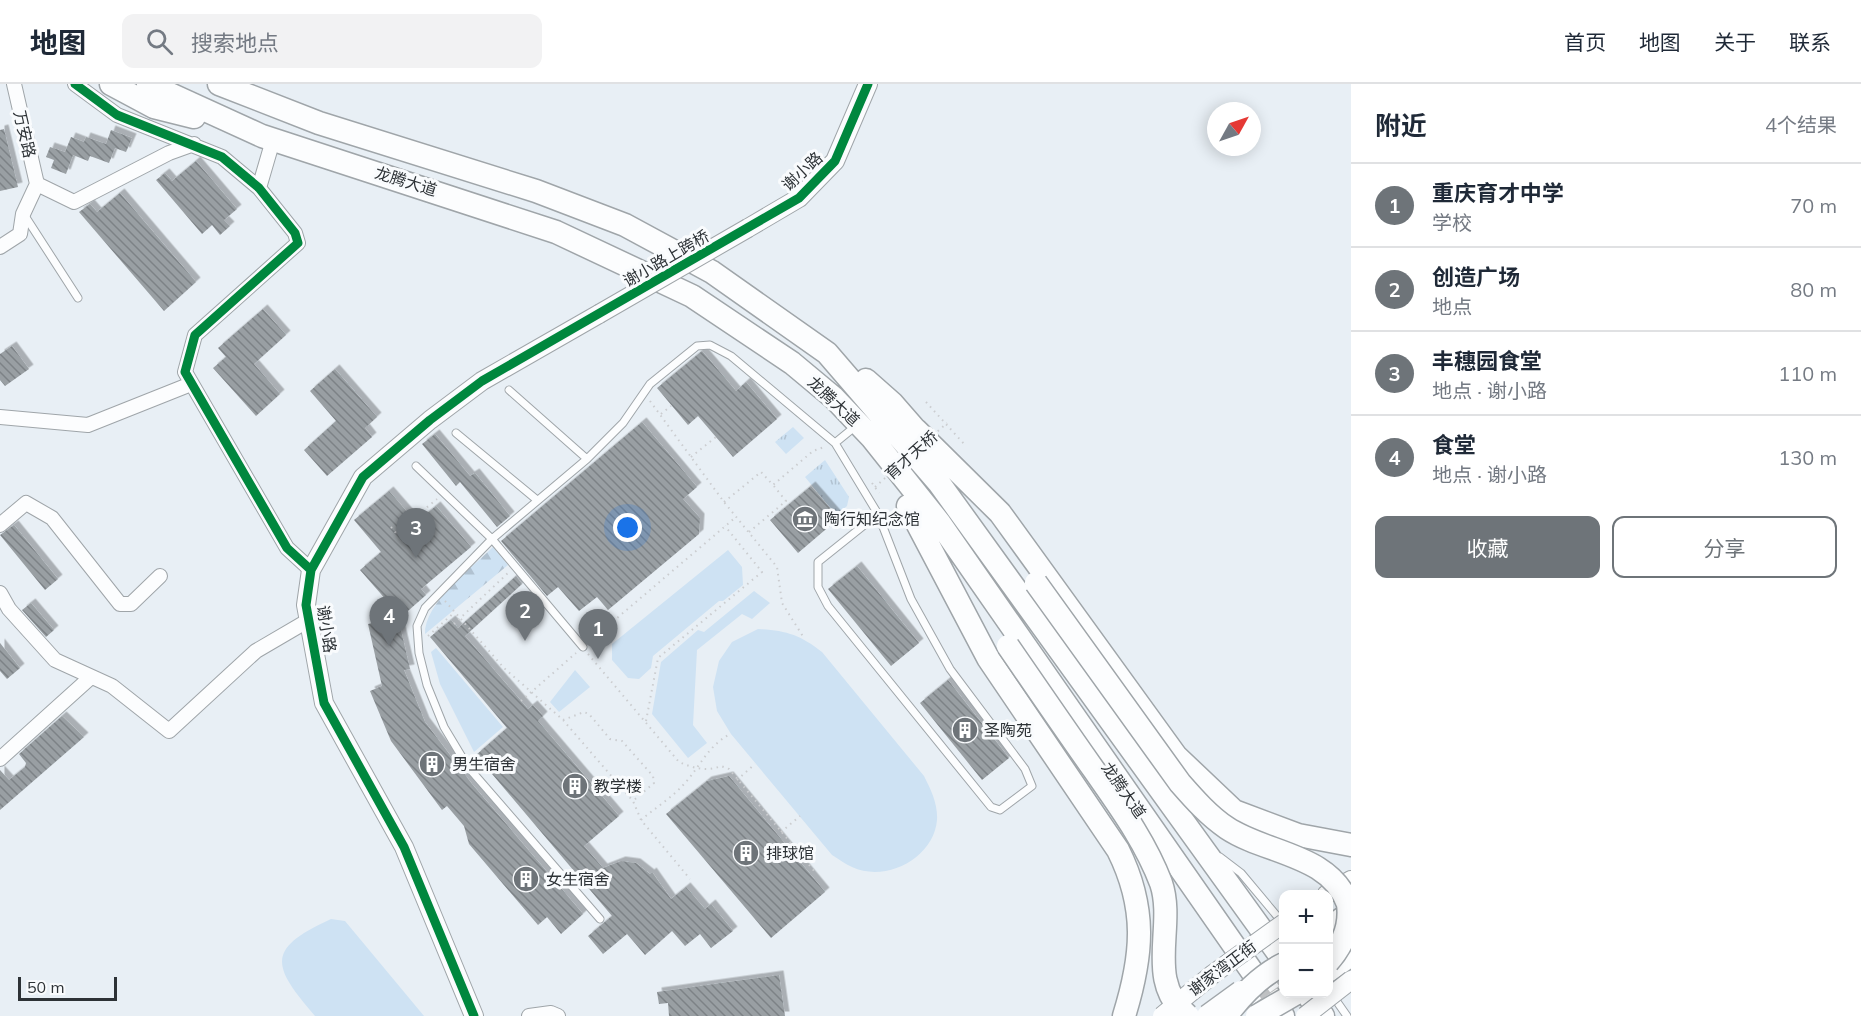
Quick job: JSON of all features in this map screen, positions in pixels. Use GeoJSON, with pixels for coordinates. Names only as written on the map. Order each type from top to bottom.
{"type":"FeatureCollection","features":[{"type":"Feature","properties":{"kind":"main road"},"geometry":{"type":"LineString","coordinates":[[111,84],[154,106],[268,138]]}},
{"type":"Feature","properties":{"kind":"main road","name":"龙腾大道"},"geometry":{"type":"LineString","coordinates":[[148,84],[268,138],[484,206],[556,232],[622,261],[692,296],[792,363],[834,398],[866,431],[939,522],[1294,999],[1323,1016]]}},
{"type":"Feature","properties":{"kind":"main road","name":"龙腾大道"},"geometry":{"type":"LineString","coordinates":[[219,84],[319,123],[536,191],[625,225],[712,272],[827,353],[939,483],[1194,837],[1279,961]]}},
{"type":"Feature","properties":{"kind":"main road"},"geometry":{"type":"LineString","coordinates":[[248,84],[319,123]]}},
{"type":"Feature","properties":{"kind":"main road"},"geometry":{"type":"LineString","coordinates":[[827,353],[855,371],[892,403],[973,495],[1180,783],[1202,807],[1226,828],[1256,843],[1312,864],[1330,875],[1342,888],[1349,908],[1350,927],[1342,946],[1333,957]]}},
{"type":"Feature","properties":{"kind":"main road"},"geometry":{"type":"LineString","coordinates":[[916,430],[939,483]]}},
{"type":"Feature","properties":{"kind":"main road"},"geometry":{"type":"LineString","coordinates":[[916,430],[1000,513],[1176,756],[1234,811],[1298,835],[1351,845]]}},
{"type":"Feature","properties":{"kind":"main road"},"geometry":{"type":"LineString","coordinates":[[866,431],[988,658],[1118,850],[1128,871],[1137,898],[1139,945],[1136,979],[1124,1016]]}},
{"type":"Feature","properties":{"kind":"main road"},"geometry":{"type":"LineString","coordinates":[[908,506],[1142,839],[1162,886],[1163,964],[1167,989],[1180,1010],[1188,1016]]}},
{"type":"Feature","properties":{"kind":"main road"},"geometry":{"type":"LineString","coordinates":[[1333,926],[1351,912]]}},
{"type":"Feature","properties":{"kind":"main road"},"geometry":{"type":"LineString","coordinates":[[1333,943],[1351,937]]}},
{"type":"Feature","properties":{"kind":"main road"},"geometry":{"type":"LineString","coordinates":[[1333,968],[1351,955]]}},
{"type":"Feature","properties":{"kind":"main road","name":"谢家湾正街"},"geometry":{"type":"LineString","coordinates":[[1208,1016],[1279,965]]}},
{"type":"Feature","properties":{"kind":"main road"},"geometry":{"type":"LineString","coordinates":[[1226,1016],[1236,1002],[1279,966]]}},
{"type":"Feature","properties":{"kind":"main road"},"geometry":{"type":"LineString","coordinates":[[1257,1016],[1294,999]]}},
{"type":"Feature","properties":{"kind":"main road"},"geometry":{"type":"LineString","coordinates":[[1265,1016],[1294,999]]}},
{"type":"Feature","properties":{"kind":"street","name":"万安路"},"geometry":{"type":"LineString","coordinates":[[14,84],[37,184]]}},
{"type":"Feature","properties":{"kind":"street"},"geometry":{"type":"LineString","coordinates":[[75,84],[117,115],[222,157],[259,188],[295,233],[298,243],[195,335],[185,372],[287,548],[311,570]]}},
{"type":"Feature","properties":{"kind":"street","name":"谢小路"},"geometry":{"type":"LineString","coordinates":[[748,228],[799,198],[835,161],[868,84]]}},
{"type":"Feature","properties":{"kind":"street"},"geometry":{"type":"LineString","coordinates":[[259,188],[268,138]]}},
{"type":"Feature","properties":{"kind":"street"},"geometry":{"type":"LineString","coordinates":[[0,247],[20,234],[23,214],[37,184],[74,202],[170,153],[194,144]]}},
{"type":"Feature","properties":{"kind":"street","name":"谢小路上跨桥"},"geometry":{"type":"LineString","coordinates":[[598,314],[748,228]]}},
{"type":"Feature","properties":{"kind":"street","name":"谢小路"},"geometry":{"type":"LineString","coordinates":[[474,1016],[404,847],[324,703],[306,605],[311,570],[363,477],[430,420],[482,381],[598,314]]}},
{"type":"Feature","properties":{"kind":"street"},"geometry":{"type":"LineString","coordinates":[[0,417],[88,425],[191,384]]}},
{"type":"Feature","properties":{"kind":"street"},"geometry":{"type":"LineString","coordinates":[[0,525],[26,503],[52,518],[120,604],[131,604],[160,576]]}},
{"type":"Feature","properties":{"kind":"street"},"geometry":{"type":"LineString","coordinates":[[0,593],[9,609],[55,660],[112,686],[169,731],[256,651],[309,620]]}},
{"type":"Feature","properties":{"kind":"street"},"geometry":{"type":"LineString","coordinates":[[0,759],[92,676]]}},
{"type":"Feature","properties":{"kind":"street"},"geometry":{"type":"LineString","coordinates":[[1333,890],[1351,880]]}},
{"type":"Feature","properties":{"kind":"street","name":"谢家湾正街"},"geometry":{"type":"LineString","coordinates":[[1162,1016],[1213,974],[1279,928]]}},
{"type":"Feature","properties":{"kind":"street"},"geometry":{"type":"LineString","coordinates":[[1305,1016],[1351,980]]}},
{"type":"Feature","properties":{"kind":"street"},"geometry":{"type":"LineString","coordinates":[[529,1016],[551,1013],[558,1016]]}},
{"type":"Feature","properties":{"kind":"lane"},"geometry":{"type":"LineString","coordinates":[[23,214],[78,298]]}},
{"type":"Feature","properties":{"kind":"lane"},"geometry":{"type":"LineString","coordinates":[[600,919],[468,767],[444,727],[427,685],[419,652],[417,626],[425,608],[438,592],[492,539],[587,459],[623,423],[642,392],[697,346],[710,345],[731,356],[835,443],[878,514],[911,599],[950,669],[1025,770],[1032,786],[1000,810],[991,807],[983,798],[828,606],[818,587],[818,562],[878,514]]}},
{"type":"Feature","properties":{"kind":"lane"},"geometry":{"type":"LineString","coordinates":[[509,390],[587,459]]}},
{"type":"Feature","properties":{"kind":"lane"},"geometry":{"type":"LineString","coordinates":[[835,443],[866,431]]}},
{"type":"Feature","properties":{"kind":"lane"},"geometry":{"type":"LineString","coordinates":[[456,432],[537,500]]}},
{"type":"Feature","properties":{"kind":"lane"},"geometry":{"type":"LineString","coordinates":[[416,466],[492,539],[583,647]]}},
{"type":"Feature","properties":{"kind":"lane"},"geometry":{"type":"LineString","coordinates":[[1194,837],[1241,873],[1279,918]]}},
{"type":"Feature","properties":{"kind":"lane"},"geometry":{"type":"LineString","coordinates":[[1333,996],[1347,1016]]}},
{"type":"Feature","properties":{"kind":"path"},"geometry":{"type":"LineString","coordinates":[[642,392],[661,414],[724,502],[777,567],[782,603],[804,638]]}},
{"type":"Feature","properties":{"kind":"path"},"geometry":{"type":"LineString","coordinates":[[926,402],[965,445]]}},
{"type":"Feature","properties":{"kind":"path"},"geometry":{"type":"LineString","coordinates":[[661,414],[671,405]]}},
{"type":"Feature","properties":{"kind":"path"},"geometry":{"type":"LineString","coordinates":[[691,458],[716,437]]}},
{"type":"Feature","properties":{"kind":"path"},"geometry":{"type":"LineString","coordinates":[[773,485],[813,451]]}},
{"type":"Feature","properties":{"kind":"path"},"geometry":{"type":"LineString","coordinates":[[724,502],[761,472],[773,485],[786,501],[749,532]]}},
{"type":"Feature","properties":{"kind":"path"},"geometry":{"type":"LineString","coordinates":[[390,527],[396,533],[444,493]]}},
{"type":"Feature","properties":{"kind":"path"},"geometry":{"type":"LineString","coordinates":[[521,701],[736,517]]}},
{"type":"Feature","properties":{"kind":"path"},"geometry":{"type":"LineString","coordinates":[[646,722],[658,658],[762,572],[725,526]]}},
{"type":"Feature","properties":{"kind":"path"},"geometry":{"type":"LineString","coordinates":[[454,624],[515,567]]}},
{"type":"Feature","properties":{"kind":"path"},"geometry":{"type":"LineString","coordinates":[[438,592],[504,668],[563,720],[633,801],[640,820],[690,879]]}},
{"type":"Feature","properties":{"kind":"path"},"geometry":{"type":"LineString","coordinates":[[428,636],[455,612]]}},
{"type":"Feature","properties":{"kind":"path"},"geometry":{"type":"LineString","coordinates":[[583,647],[679,762],[694,768],[712,770],[721,766],[729,769],[815,872]]}},
{"type":"Feature","properties":{"kind":"path"},"geometry":{"type":"LineString","coordinates":[[563,720],[584,712],[589,714],[610,739],[622,741],[653,776],[654,783],[633,801]]}},
{"type":"Feature","properties":{"kind":"path"},"geometry":{"type":"LineString","coordinates":[[640,820],[685,783],[694,768],[720,739],[730,734]]}},
{"type":"Feature","properties":{"kind":"path"},"geometry":{"type":"LineString","coordinates":[[737,780],[755,764]]}},
{"type":"Feature","properties":{"kind":"path"},"geometry":{"type":"LineString","coordinates":[[782,832],[800,816]]}},
{"type":"Feature","properties":{"kind":"green space"},"geometry":{"type":"Polygon","coordinates":[[[793,427],[804,438],[786,454],[775,442],[793,427]]]}},
{"type":"Feature","properties":{"kind":"green space"},"geometry":{"type":"Polygon","coordinates":[[[825,460],[849,497],[847,506],[836,515],[805,477],[825,460]]]}},
{"type":"Feature","properties":{"kind":"green space"},"geometry":{"type":"Polygon","coordinates":[[[493,547],[508,565],[425,634],[432,610],[441,598],[493,547]]]}},
{"type":"Feature","properties":{"kind":"green space"},"geometry":{"type":"Polygon","coordinates":[[[728,550],[742,567],[743,585],[723,601],[719,601],[653,656],[651,668],[639,679],[628,678],[612,660],[612,644],[728,550]]]}},
{"type":"Feature","properties":{"kind":"green space"},"geometry":{"type":"Polygon","coordinates":[[[754,591],[770,603],[752,619],[742,614],[697,650],[693,725],[707,743],[688,758],[652,714],[661,662],[698,630],[704,632],[754,591]]]}},
{"type":"Feature","properties":{"kind":"green space"},"geometry":{"type":"Polygon","coordinates":[[[758,629],[792,634],[822,652],[924,776],[935,803],[937,820],[934,834],[927,846],[906,864],[879,872],[865,871],[849,866],[832,855],[731,734],[717,711],[713,687],[719,661],[732,642],[758,629]]]}},
{"type":"Feature","properties":{"kind":"green space"},"geometry":{"type":"Polygon","coordinates":[[[436,648],[503,727],[474,752],[440,684],[431,652],[436,648]]]}},
{"type":"Feature","properties":{"kind":"green space"},"geometry":{"type":"Polygon","coordinates":[[[575,670],[590,687],[559,712],[550,702],[575,670]]]}},
{"type":"Feature","properties":{"kind":"green space"},"geometry":{"type":"Polygon","coordinates":[[[331,919],[345,921],[424,1016],[315,1016],[290,984],[282,960],[286,950],[295,940],[331,919]]]}},
{"type":"Feature","properties":{"kind":"building"},"geometry":{"type":"Polygon","coordinates":[[[4,129],[18,187],[0,191],[0,130],[4,129]]]}},
{"type":"Feature","properties":{"kind":"building"},"geometry":{"type":"Polygon","coordinates":[[[111,130],[132,138],[126,152],[115,148],[109,163],[90,156],[88,161],[73,155],[66,174],[51,168],[54,160],[46,157],[50,147],[65,152],[71,137],[84,142],[86,137],[106,144],[111,130]]]}},
{"type":"Feature","properties":{"kind":"building"},"geometry":{"type":"Polygon","coordinates":[[[196,161],[237,209],[224,220],[230,226],[220,235],[212,225],[202,234],[156,180],[165,173],[172,181],[196,161]]]}},
{"type":"Feature","properties":{"kind":"building"},"geometry":{"type":"Polygon","coordinates":[[[120,193],[196,282],[164,311],[79,212],[90,204],[97,212],[120,193]]]}},
{"type":"Feature","properties":{"kind":"building"},"geometry":{"type":"Polygon","coordinates":[[[263,309],[286,335],[254,364],[280,394],[256,416],[213,368],[226,357],[218,348],[263,309]]]}},
{"type":"Feature","properties":{"kind":"building"},"geometry":{"type":"Polygon","coordinates":[[[12,346],[29,369],[5,386],[0,380],[0,354],[12,346]]]}},
{"type":"Feature","properties":{"kind":"building"},"geometry":{"type":"Polygon","coordinates":[[[702,351],[736,391],[746,382],[777,419],[733,457],[698,416],[688,425],[657,388],[702,351]]]}},
{"type":"Feature","properties":{"kind":"building"},"geometry":{"type":"Polygon","coordinates":[[[335,369],[377,417],[365,428],[372,437],[327,476],[304,450],[336,421],[310,391],[335,369]]]}},
{"type":"Feature","properties":{"kind":"building"},"geometry":{"type":"Polygon","coordinates":[[[642,422],[697,487],[683,499],[700,518],[699,534],[608,610],[597,597],[579,611],[558,587],[547,596],[501,541],[642,422]]]}},
{"type":"Feature","properties":{"kind":"building"},"geometry":{"type":"Polygon","coordinates":[[[435,434],[470,476],[475,473],[510,516],[497,527],[460,482],[456,486],[422,444],[435,434]]]}},
{"type":"Feature","properties":{"kind":"building","name":"陶行知纪念馆"},"geometry":{"type":"Polygon","coordinates":[[[811,486],[839,518],[798,553],[770,520],[811,486]]]}},
{"type":"Feature","properties":{"kind":"building"},"geometry":{"type":"Polygon","coordinates":[[[389,491],[416,522],[436,506],[471,547],[421,589],[426,595],[401,617],[360,570],[381,552],[354,520],[389,491]]]}},
{"type":"Feature","properties":{"kind":"building"},"geometry":{"type":"Polygon","coordinates":[[[14,525],[58,579],[45,590],[0,535],[14,525]]]}},
{"type":"Feature","properties":{"kind":"building"},"geometry":{"type":"Polygon","coordinates":[[[857,566],[919,643],[891,666],[828,589],[857,566]]]}},
{"type":"Feature","properties":{"kind":"building","name":"教学楼"},"geometry":{"type":"Polygon","coordinates":[[[516,576],[522,584],[465,636],[528,709],[533,705],[543,716],[538,721],[619,816],[584,846],[603,868],[621,861],[636,863],[650,874],[652,872],[671,899],[686,887],[705,909],[711,904],[733,931],[711,948],[700,934],[685,946],[672,931],[645,955],[627,934],[603,954],[588,936],[612,916],[476,755],[507,728],[430,637],[451,620],[458,628],[516,576]]]}},
{"type":"Feature","properties":{"kind":"building"},"geometry":{"type":"Polygon","coordinates":[[[31,603],[54,630],[46,637],[22,610],[31,603]]]}},
{"type":"Feature","properties":{"kind":"building"},"geometry":{"type":"Polygon","coordinates":[[[398,617],[410,669],[404,670],[425,722],[472,784],[583,914],[561,934],[547,917],[538,925],[469,844],[464,826],[447,806],[442,810],[391,741],[370,691],[382,686],[368,624],[398,617]]]}},
{"type":"Feature","properties":{"kind":"building"},"geometry":{"type":"Polygon","coordinates":[[[0,643],[20,668],[7,679],[0,671],[0,643]]]}},
{"type":"Feature","properties":{"kind":"building","name":"圣陶苑"},"geometry":{"type":"Polygon","coordinates":[[[948,680],[1009,758],[982,780],[920,703],[948,680]]]}},
{"type":"Feature","properties":{"kind":"building"},"geometry":{"type":"Polygon","coordinates":[[[62,716],[84,737],[0,810],[0,770],[9,780],[25,767],[26,763],[19,754],[62,716]]]}},
{"type":"Feature","properties":{"kind":"building","name":"排球馆"},"geometry":{"type":"Polygon","coordinates":[[[729,776],[825,892],[771,938],[666,814],[707,781],[729,776]]]}},
{"type":"Feature","properties":{"kind":"building"},"geometry":{"type":"Polygon","coordinates":[[[779,975],[785,1016],[669,1016],[668,1003],[659,1004],[657,992],[779,975]]]}},
{"type":"Feature","properties":{"kind":"railway"},"geometry":{"type":"LineString","coordinates":[[1333,954],[1351,941]]}},
{"type":"Feature","properties":{"kind":"railway"},"geometry":{"type":"LineString","coordinates":[[1233,1016],[1279,984]]}},
{"type":"Feature","properties":{"kind":"cycle path"},"geometry":{"type":"LineString","coordinates":[[75,84],[117,115],[222,157],[259,188],[295,233],[298,243],[195,335],[185,372],[287,548],[311,570]]}},
{"type":"Feature","properties":{"kind":"cycle path"},"geometry":{"type":"LineString","coordinates":[[474,1016],[404,847],[324,703],[306,605],[311,570],[363,477],[430,420],[482,381],[799,198],[835,161],[868,84]]}},
{"type":"Feature","properties":{"kind":"place","name":"陶行知纪念馆"},"geometry":{"type":"Point","coordinates":[805,519]}},
{"type":"Feature","properties":{"kind":"place","name":"丰穗园食堂"},"geometry":{"type":"Point","coordinates":[416,558]}},
{"type":"Feature","properties":{"kind":"place","name":"创造广场"},"geometry":{"type":"Point","coordinates":[525,641]}},
{"type":"Feature","properties":{"kind":"place","name":"食堂"},"geometry":{"type":"Point","coordinates":[389,646]}},
{"type":"Feature","properties":{"kind":"place","name":"重庆育才中学"},"geometry":{"type":"Point","coordinates":[598,659]}},
{"type":"Feature","properties":{"kind":"place","name":"圣陶苑"},"geometry":{"type":"Point","coordinates":[965,730]}},
{"type":"Feature","properties":{"kind":"place","name":"男生宿舍"},"geometry":{"type":"Point","coordinates":[432,764]}},
{"type":"Feature","properties":{"kind":"place","name":"教学楼"},"geometry":{"type":"Point","coordinates":[575,786]}},
{"type":"Feature","properties":{"kind":"place","name":"排球馆"},"geometry":{"type":"Point","coordinates":[746,853]}},
{"type":"Feature","properties":{"kind":"place","name":"女生宿舍"},"geometry":{"type":"Point","coordinates":[526,879]}}]}
